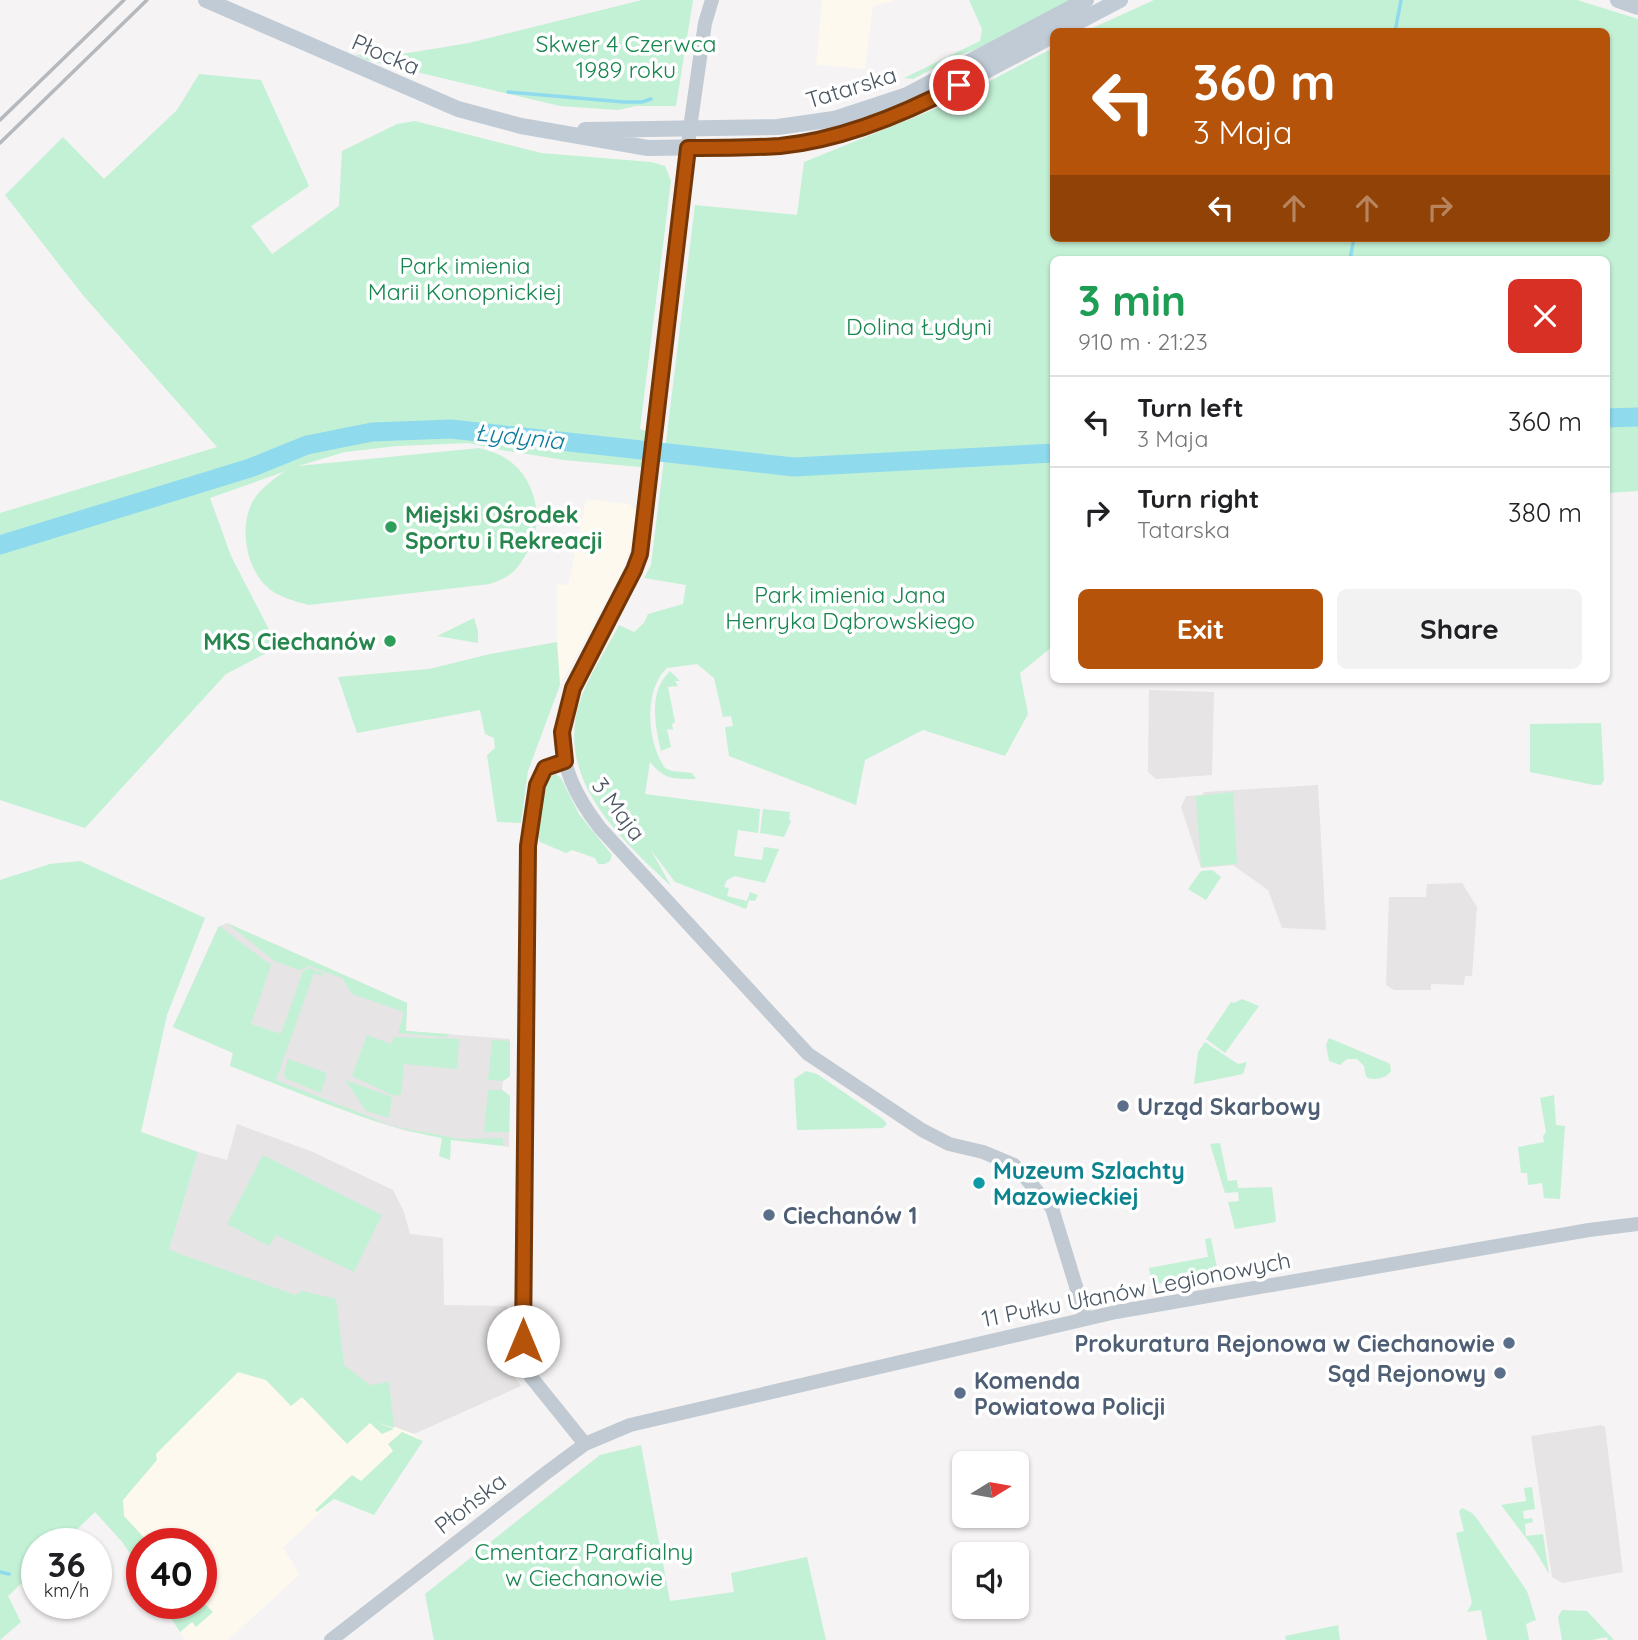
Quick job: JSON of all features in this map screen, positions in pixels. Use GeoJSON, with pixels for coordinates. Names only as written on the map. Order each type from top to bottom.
{"type":"FeatureCollection","features":[{"type":"Feature","properties":{"kind":"main road","name":"Płocka"},"geometry":{"type":"LineString","coordinates":[[206,0],[401,85],[481,116],[628,146],[688,148]]}},
{"type":"Feature","properties":{"kind":"main road","name":"Tatarska"},"geometry":{"type":"LineString","coordinates":[[690,128],[808,124],[859,112],[928,85],[1086,0]]}},
{"type":"Feature","properties":{"kind":"main road"},"geometry":{"type":"LineString","coordinates":[[1067,28],[1120,0]]}},
{"type":"Feature","properties":{"kind":"main road"},"geometry":{"type":"LineString","coordinates":[[1618,0],[1638,7]]}},
{"type":"Feature","properties":{"kind":"main road","name":"Tatarska"},"geometry":{"type":"LineString","coordinates":[[688,148],[781,146],[812,141],[864,126],[935,98],[1050,37]]}},
{"type":"Feature","properties":{"kind":"main road","name":"Płocka"},"geometry":{"type":"LineString","coordinates":[[555,131],[690,128]]}},
{"type":"Feature","properties":{"kind":"street","name":"3 Maja"},"geometry":{"type":"LineString","coordinates":[[712,0],[705,23],[690,128],[640,554],[573,688],[562,732],[570,781],[581,804],[600,828],[808,1054],[900,1117],[949,1144],[983,1152],[1014,1166],[1052,1208],[1087,1318]]}},
{"type":"Feature","properties":{"kind":"street"},"geometry":{"type":"LineString","coordinates":[[565,761],[545,768],[537,785],[528,846],[523,1359],[531,1377],[585,1444]]}},
{"type":"Feature","properties":{"kind":"street","name":"11 Pułku Ułanów Legionowych"},"geometry":{"type":"LineString","coordinates":[[648,1420],[1087,1318],[1254,1287],[1638,1224]]}},
{"type":"Feature","properties":{"kind":"street","name":"Płońska"},"geometry":{"type":"LineString","coordinates":[[331,1640],[585,1444],[648,1420]]}},
{"type":"Feature","properties":{"kind":"shaded area"},"geometry":{"type":"Polygon","coordinates":[[[822,0],[895,0],[873,6],[865,69],[816,65],[822,0]]]}},
{"type":"Feature","properties":{"kind":"shaded area"},"geometry":{"type":"Polygon","coordinates":[[[586,499],[630,504],[636,513],[631,546],[621,574],[560,685],[557,584],[568,585],[586,499]]]}},
{"type":"Feature","properties":{"kind":"shaded area"},"geometry":{"type":"Polygon","coordinates":[[[1149,690],[1214,692],[1212,775],[1156,779],[1148,772],[1149,690]]]}},
{"type":"Feature","properties":{"kind":"shaded area"},"geometry":{"type":"Polygon","coordinates":[[[1318,785],[1326,930],[1282,928],[1268,890],[1233,865],[1201,868],[1181,807],[1186,796],[1202,795],[1204,792],[1318,785]]]}},
{"type":"Feature","properties":{"kind":"shaded area"},"geometry":{"type":"Polygon","coordinates":[[[1462,883],[1477,907],[1472,976],[1465,976],[1464,985],[1431,984],[1431,990],[1394,990],[1386,985],[1389,897],[1426,897],[1427,884],[1462,883]]]}},
{"type":"Feature","properties":{"kind":"shaded area"},"geometry":{"type":"Polygon","coordinates":[[[227,923],[407,1003],[406,1031],[510,1039],[510,1076],[503,1081],[502,1090],[510,1096],[509,1147],[406,1131],[371,1120],[230,1066],[233,1053],[173,1027],[218,927],[227,923]]]}},
{"type":"Feature","properties":{"kind":"shaded area"},"geometry":{"type":"Polygon","coordinates":[[[237,1124],[313,1152],[393,1190],[404,1212],[410,1234],[443,1238],[444,1305],[507,1306],[507,1358],[511,1372],[521,1386],[414,1434],[272,1381],[169,1250],[198,1152],[227,1160],[237,1124]]]}},
{"type":"Feature","properties":{"kind":"shaded area"},"geometry":{"type":"Polygon","coordinates":[[[239,1372],[272,1381],[414,1434],[423,1441],[374,1515],[334,1499],[283,1548],[300,1574],[228,1640],[185,1640],[171,1619],[217,1619],[217,1528],[126,1528],[126,1548],[112,1528],[95,1512],[239,1372]]]}},
{"type":"Feature","properties":{"kind":"shaded area"},"geometry":{"type":"Polygon","coordinates":[[[1601,1425],[1605,1427],[1623,1572],[1563,1583],[1552,1577],[1531,1436],[1601,1425]]]}},
{"type":"Feature","properties":{"kind":"green space","name":"Skwer 4 Czerwca 1989 roku"},"geometry":{"type":"Polygon","coordinates":[[[642,0],[693,0],[676,106],[636,106],[618,110],[560,106],[366,60],[355,55],[408,53],[469,43],[642,0]]]}},
{"type":"Feature","properties":{"kind":"green space"},"geometry":{"type":"Polygon","coordinates":[[[969,0],[1072,0],[984,47],[959,55],[913,79],[904,78],[980,41],[982,29],[969,0]]]}},
{"type":"Feature","properties":{"kind":"green space"},"geometry":{"type":"Polygon","coordinates":[[[1154,0],[1577,0],[1638,19],[1638,491],[1610,493],[1610,256],[1050,256],[1050,648],[1020,673],[1028,714],[1005,756],[923,730],[865,760],[856,805],[729,756],[725,727],[733,726],[731,716],[723,717],[714,678],[697,664],[667,668],[659,678],[651,703],[654,745],[665,768],[692,773],[696,779],[670,777],[650,762],[645,794],[760,809],[758,833],[738,830],[734,856],[762,860],[764,847],[779,849],[765,883],[735,876],[727,880],[724,887],[729,888],[727,896],[747,901],[750,892],[758,895],[755,901],[749,900],[746,909],[675,882],[651,850],[671,886],[632,848],[597,805],[584,781],[576,756],[574,729],[584,691],[619,625],[634,632],[644,623],[648,614],[683,604],[686,585],[644,578],[651,565],[695,205],[797,215],[804,162],[942,106],[1050,50],[1050,242],[1610,242],[1610,28],[1093,28],[1154,0]]]}},
{"type":"Feature","properties":{"kind":"green space","name":"Park imienia Marii Konopnickiej"},"geometry":{"type":"Polygon","coordinates":[[[199,74],[261,80],[309,186],[251,226],[272,254],[339,206],[342,151],[397,124],[415,121],[541,153],[651,162],[665,166],[671,181],[640,429],[655,435],[651,468],[564,460],[469,443],[397,446],[345,452],[298,466],[479,448],[500,455],[521,472],[534,496],[536,510],[534,536],[529,549],[515,570],[500,580],[490,584],[309,605],[280,596],[265,585],[248,553],[246,528],[251,505],[264,487],[286,471],[210,498],[231,556],[278,647],[226,674],[85,828],[0,800],[0,513],[217,447],[82,294],[5,195],[63,137],[104,179],[177,110],[199,74]]]}},
{"type":"Feature","properties":{"kind":"green space"},"geometry":{"type":"Polygon","coordinates":[[[474,618],[478,643],[437,636],[474,618]]]}},
{"type":"Feature","properties":{"kind":"green space"},"geometry":{"type":"Polygon","coordinates":[[[557,642],[560,685],[528,771],[521,823],[497,822],[487,755],[495,748],[494,738],[485,734],[480,710],[357,733],[338,677],[429,669],[557,642]]]}},
{"type":"Feature","properties":{"kind":"green space"},"geometry":{"type":"Polygon","coordinates":[[[670,671],[680,681],[675,681],[678,686],[668,687],[675,722],[672,724],[673,730],[667,729],[671,747],[661,751],[655,720],[656,699],[663,679],[670,671]]]}},
{"type":"Feature","properties":{"kind":"green space"},"geometry":{"type":"Polygon","coordinates":[[[1601,723],[1604,780],[1601,785],[1530,772],[1530,724],[1601,723]]]}},
{"type":"Feature","properties":{"kind":"green space"},"geometry":{"type":"Polygon","coordinates":[[[556,774],[561,778],[579,814],[612,855],[610,861],[605,864],[598,864],[595,858],[572,850],[566,853],[540,842],[538,819],[542,793],[546,778],[556,774]]]}},
{"type":"Feature","properties":{"kind":"green space"},"geometry":{"type":"Polygon","coordinates":[[[1233,792],[1237,864],[1201,867],[1196,796],[1233,792]]]}},
{"type":"Feature","properties":{"kind":"green space"},"geometry":{"type":"Polygon","coordinates":[[[763,809],[790,812],[791,821],[784,837],[760,833],[763,809]]]}},
{"type":"Feature","properties":{"kind":"green space"},"geometry":{"type":"Polygon","coordinates":[[[80,861],[205,918],[167,1015],[141,1132],[198,1152],[169,1250],[295,1295],[302,1291],[336,1299],[344,1365],[370,1385],[389,1382],[394,1428],[376,1422],[394,1429],[382,1434],[370,1423],[347,1444],[302,1397],[291,1406],[266,1380],[238,1372],[156,1454],[157,1460],[123,1500],[124,1516],[135,1528],[126,1528],[126,1548],[112,1528],[95,1512],[78,1528],[21,1528],[21,1584],[8,1596],[21,1622],[0,1640],[0,880],[50,864],[80,861]]]}},
{"type":"Feature","properties":{"kind":"green space"},"geometry":{"type":"Polygon","coordinates":[[[1212,870],[1221,877],[1206,900],[1188,889],[1201,871],[1212,870]]]}},
{"type":"Feature","properties":{"kind":"green space"},"geometry":{"type":"Polygon","coordinates":[[[227,923],[407,1003],[406,1031],[450,1034],[445,1037],[398,1033],[404,1012],[352,994],[342,978],[309,966],[300,970],[276,962],[227,923]]]}},
{"type":"Feature","properties":{"kind":"green space"},"geometry":{"type":"Polygon","coordinates":[[[219,926],[271,965],[251,1024],[281,1034],[303,971],[309,968],[323,973],[323,976],[314,973],[276,1080],[393,1126],[459,1139],[503,1138],[503,1146],[451,1140],[450,1160],[439,1156],[442,1138],[388,1125],[361,1116],[230,1066],[233,1053],[173,1027],[219,926]]]}},
{"type":"Feature","properties":{"kind":"green space"},"geometry":{"type":"Polygon","coordinates":[[[1242,999],[1259,1006],[1225,1053],[1206,1039],[1231,1002],[1242,999]]]}},
{"type":"Feature","properties":{"kind":"green space"},"geometry":{"type":"Polygon","coordinates":[[[367,1035],[391,1044],[394,1037],[459,1039],[457,1069],[404,1064],[401,1094],[394,1096],[352,1076],[367,1035]]]}},
{"type":"Feature","properties":{"kind":"green space"},"geometry":{"type":"Polygon","coordinates":[[[1329,1038],[1390,1064],[1391,1071],[1383,1077],[1372,1079],[1366,1077],[1364,1066],[1357,1059],[1347,1059],[1340,1065],[1329,1061],[1326,1045],[1329,1038]]]}},
{"type":"Feature","properties":{"kind":"green space"},"geometry":{"type":"Polygon","coordinates":[[[492,1040],[510,1041],[510,1076],[503,1081],[488,1080],[492,1040]]]}},
{"type":"Feature","properties":{"kind":"green space"},"geometry":{"type":"Polygon","coordinates":[[[1205,1042],[1238,1064],[1247,1062],[1243,1074],[1194,1084],[1198,1052],[1205,1042]]]}},
{"type":"Feature","properties":{"kind":"green space"},"geometry":{"type":"Polygon","coordinates":[[[288,1059],[327,1073],[321,1093],[285,1078],[288,1059]]]}},
{"type":"Feature","properties":{"kind":"green space"},"geometry":{"type":"Polygon","coordinates":[[[806,1071],[817,1074],[887,1124],[883,1128],[797,1130],[794,1079],[806,1071]]]}},
{"type":"Feature","properties":{"kind":"green space"},"geometry":{"type":"Polygon","coordinates":[[[345,1080],[392,1097],[389,1118],[366,1111],[345,1080]]]}},
{"type":"Feature","properties":{"kind":"green space"},"geometry":{"type":"Polygon","coordinates":[[[488,1090],[502,1090],[510,1096],[509,1132],[484,1132],[488,1090]]]}},
{"type":"Feature","properties":{"kind":"green space"},"geometry":{"type":"Polygon","coordinates":[[[1554,1095],[1556,1125],[1565,1126],[1560,1199],[1544,1198],[1542,1183],[1528,1185],[1527,1173],[1521,1173],[1518,1147],[1544,1142],[1543,1136],[1546,1132],[1540,1098],[1554,1095]]]}},
{"type":"Feature","properties":{"kind":"green space"},"geometry":{"type":"Polygon","coordinates":[[[1220,1143],[1228,1181],[1237,1180],[1238,1188],[1272,1187],[1276,1222],[1235,1229],[1228,1202],[1239,1201],[1238,1192],[1225,1193],[1210,1144],[1220,1143]]]}},
{"type":"Feature","properties":{"kind":"green space"},"geometry":{"type":"Polygon","coordinates":[[[263,1155],[382,1215],[354,1272],[276,1235],[269,1246],[227,1224],[263,1155]]]}},
{"type":"Feature","properties":{"kind":"green space"},"geometry":{"type":"Polygon","coordinates":[[[1211,1238],[1217,1268],[1208,1270],[1209,1274],[1152,1285],[1149,1268],[1208,1257],[1205,1239],[1211,1238]]]}},
{"type":"Feature","properties":{"kind":"green space"},"geometry":{"type":"Polygon","coordinates":[[[402,1432],[423,1441],[374,1515],[334,1499],[317,1512],[315,1510],[352,1475],[361,1481],[393,1451],[388,1444],[402,1432]]]}},
{"type":"Feature","properties":{"kind":"green space","name":"Cmentarz Parafialny w Ciechanowie"},"geometry":{"type":"Polygon","coordinates":[[[641,1445],[670,1601],[734,1592],[731,1573],[807,1557],[826,1640],[434,1640],[425,1594],[600,1455],[641,1445]]]}},
{"type":"Feature","properties":{"kind":"green space"},"geometry":{"type":"Polygon","coordinates":[[[1532,1487],[1535,1509],[1523,1511],[1524,1519],[1532,1518],[1533,1522],[1525,1524],[1526,1536],[1543,1534],[1549,1574],[1533,1547],[1501,1505],[1526,1501],[1524,1488],[1532,1487]]]}},
{"type":"Feature","properties":{"kind":"green space"},"geometry":{"type":"Polygon","coordinates":[[[1462,1508],[1478,1520],[1527,1591],[1536,1620],[1526,1624],[1529,1640],[1487,1640],[1481,1610],[1467,1612],[1472,1603],[1456,1533],[1464,1531],[1459,1511],[1462,1508]]]}},
{"type":"Feature","properties":{"kind":"green space"},"geometry":{"type":"Polygon","coordinates":[[[1562,1610],[1587,1611],[1614,1640],[1608,1640],[1607,1637],[1562,1640],[1558,1617],[1562,1610]]]}},
{"type":"Feature","properties":{"kind":"green space"},"geometry":{"type":"Polygon","coordinates":[[[171,1619],[205,1619],[196,1627],[192,1622],[180,1632],[171,1619]]]}},
{"type":"Feature","properties":{"kind":"green space"},"geometry":{"type":"Polygon","coordinates":[[[1338,1625],[1340,1640],[1286,1640],[1285,1636],[1338,1625]]]}},
{"type":"Feature","properties":{"kind":"waterway"},"geometry":{"type":"LineString","coordinates":[[1396,28],[1401,0]]}},
{"type":"Feature","properties":{"kind":"waterway"},"geometry":{"type":"LineString","coordinates":[[508,92],[624,102],[651,99]]}},
{"type":"Feature","properties":{"kind":"waterway"},"geometry":{"type":"LineString","coordinates":[[1351,256],[1353,242]]}},
{"type":"Feature","properties":{"kind":"waterway","name":"Łydynia"},"geometry":{"type":"LineString","coordinates":[[1610,418],[1638,417]]}},
{"type":"Feature","properties":{"kind":"waterway","name":"Łydynia"},"geometry":{"type":"LineString","coordinates":[[0,545],[250,468],[307,445],[372,432],[451,429],[794,467],[1050,453]]}},
{"type":"Feature","properties":{"kind":"waterway"},"geometry":{"type":"LineString","coordinates":[[0,1572],[9,1574]]}},
{"type":"Feature","properties":{"kind":"railway"},"geometry":{"type":"LineString","coordinates":[[0,120],[124,0]]}},
{"type":"Feature","properties":{"kind":"railway"},"geometry":{"type":"LineString","coordinates":[[0,143],[147,0]]}},
{"type":"Feature","properties":{"kind":"place","name":"Miejski Ośrodek Sportu i Rekreacji"},"geometry":{"type":"Point","coordinates":[391,527]}},
{"type":"Feature","properties":{"kind":"place","name":"MKS Ciechanów"},"geometry":{"type":"Point","coordinates":[390,641]}},
{"type":"Feature","properties":{"kind":"place","name":"Urząd Skarbowy"},"geometry":{"type":"Point","coordinates":[1123,1106]}},
{"type":"Feature","properties":{"kind":"place","name":"Muzeum Szlachty Mazowieckiej"},"geometry":{"type":"Point","coordinates":[979,1183]}},
{"type":"Feature","properties":{"kind":"place","name":"Ciechanów 1"},"geometry":{"type":"Point","coordinates":[769,1215]}},
{"type":"Feature","properties":{"kind":"place","name":"Prokuratura Rejonowa w Ciechanowie"},"geometry":{"type":"Point","coordinates":[1509,1343]}},
{"type":"Feature","properties":{"kind":"place","name":"Sąd Rejonowy"},"geometry":{"type":"Point","coordinates":[1500,1373]}},
{"type":"Feature","properties":{"kind":"place","name":"Komenda Powiatowa Policji"},"geometry":{"type":"Point","coordinates":[960,1393]}},
{"type":"Feature","properties":{"kind":"route"},"geometry":{"type":"LineString","coordinates":[[523,1341],[528,846],[537,785],[545,768],[565,761],[562,732],[573,688],[640,554],[688,148],[781,146],[812,141],[886,119],[959,85]]}},
{"type":"Feature","properties":{"kind":"park label","name":"Dolina Łydyni"},"geometry":{"type":"Point","coordinates":[919,326]}},
{"type":"Feature","properties":{"kind":"park label","name":"Park imienia Jana Henryka Dąbrowskiego"},"geometry":{"type":"Point","coordinates":[850,607]}}]}
